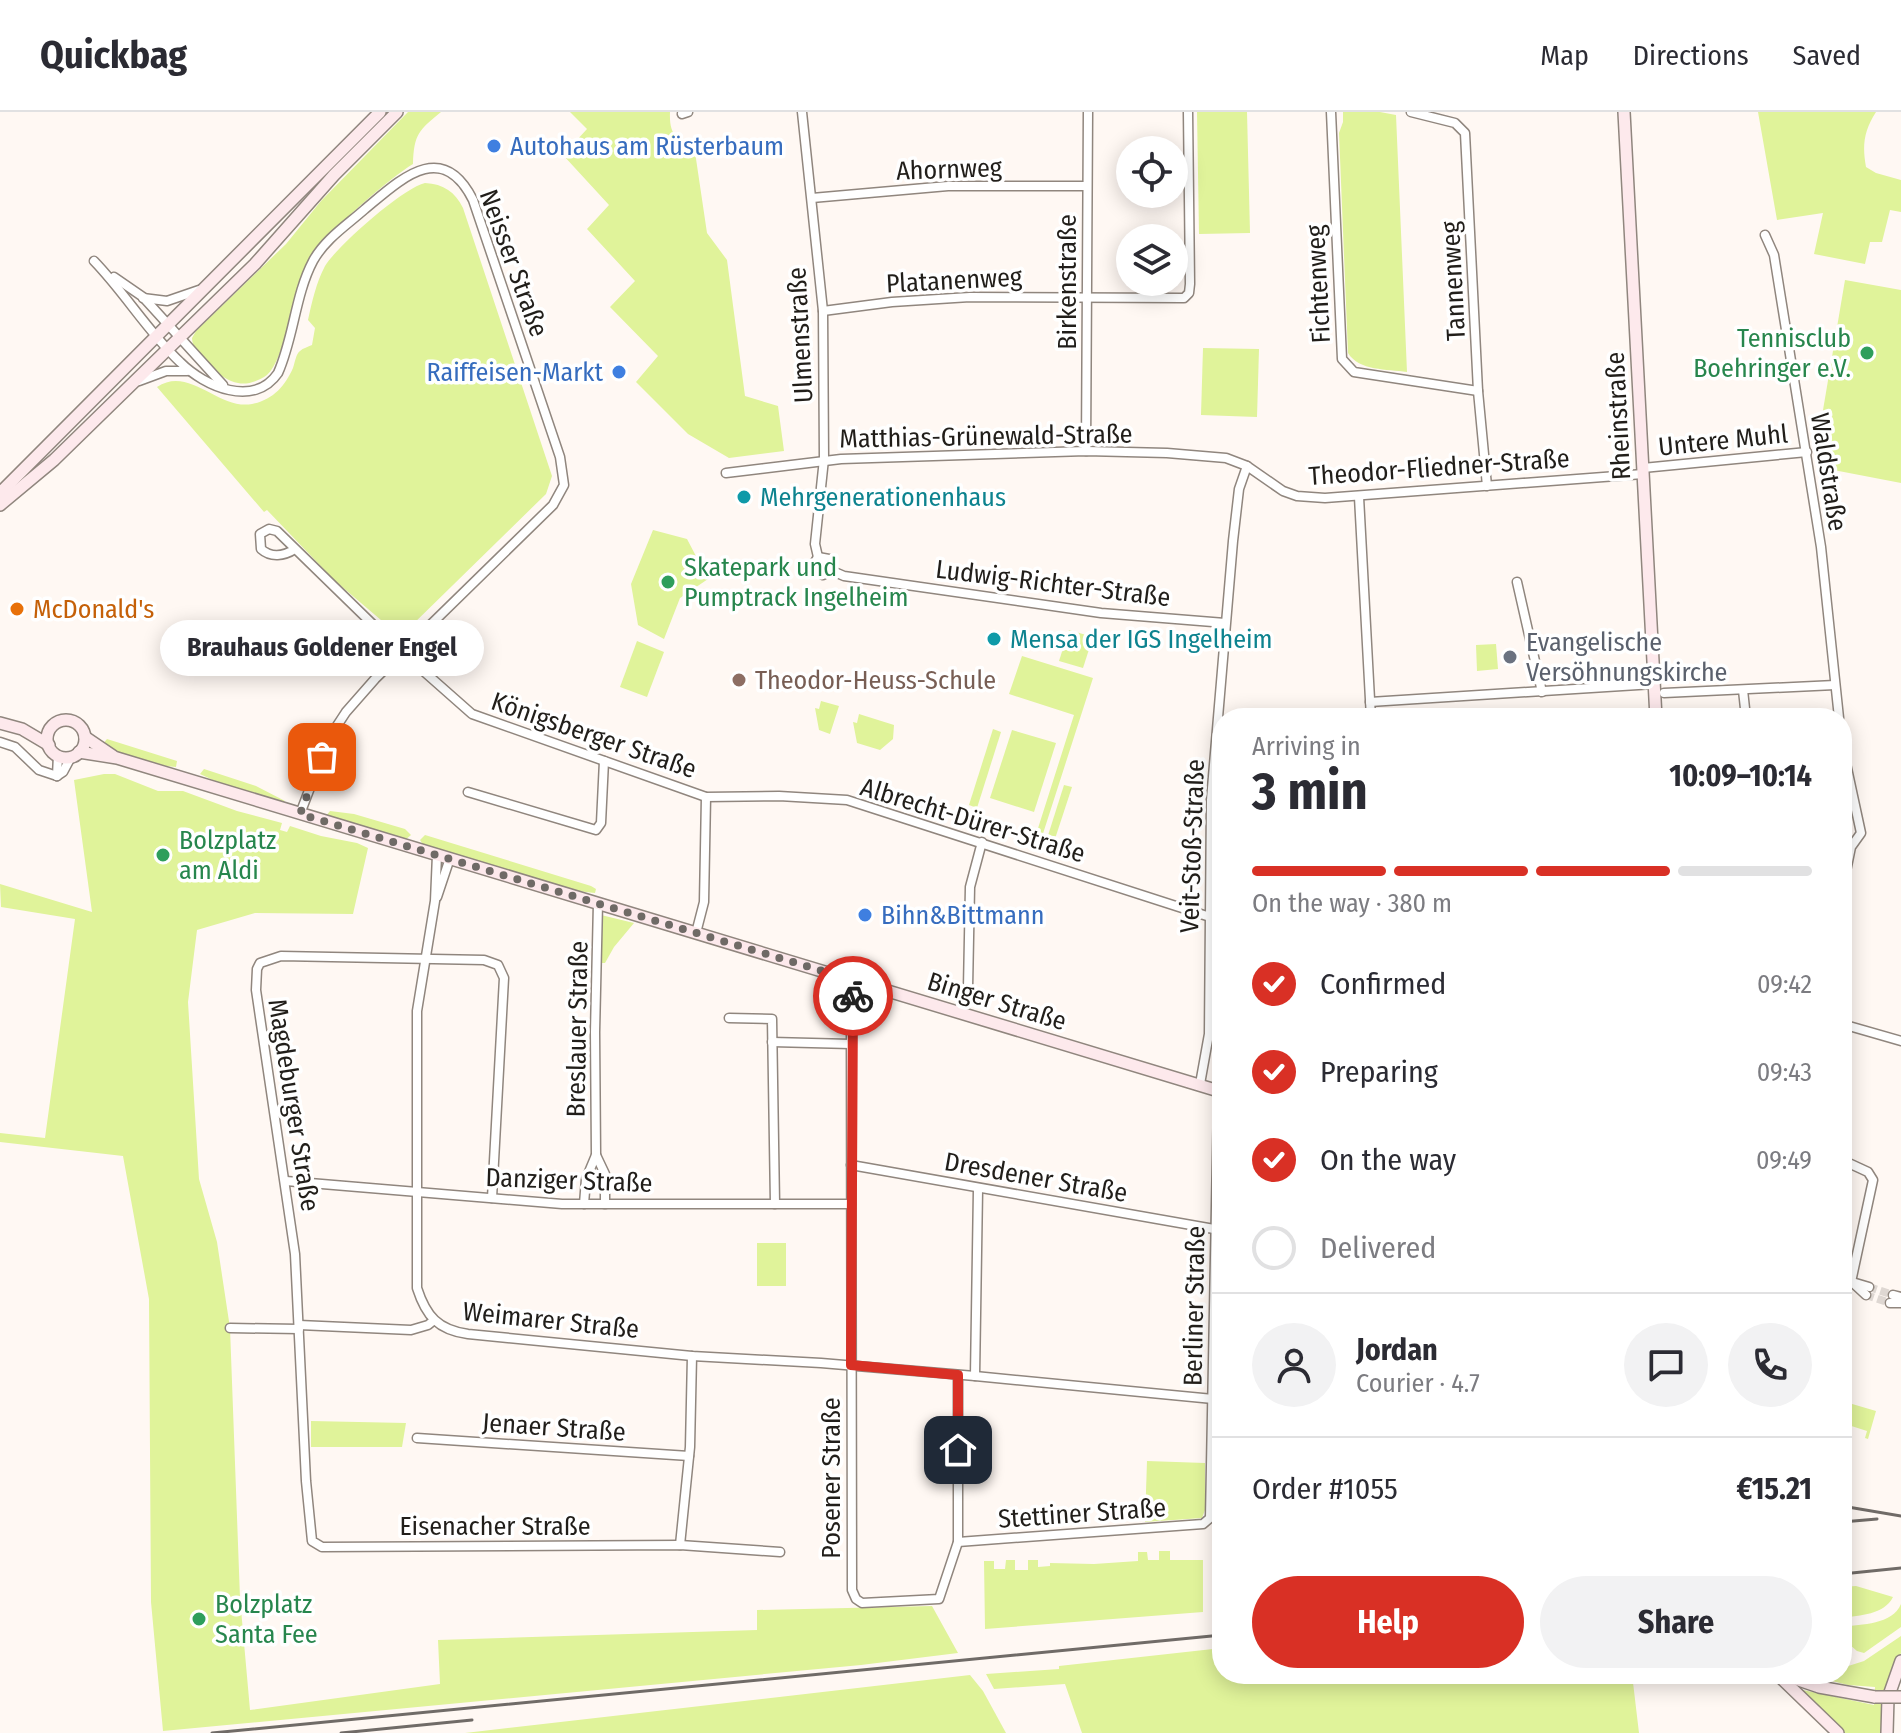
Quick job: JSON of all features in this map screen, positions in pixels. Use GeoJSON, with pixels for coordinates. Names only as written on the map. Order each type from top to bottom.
{"type":"FeatureCollection","features":[{"type":"Feature","properties":{"kind":"main road"},"geometry":{"type":"LineString","coordinates":[[0,493],[380,112]]}},
{"type":"Feature","properties":{"kind":"main road"},"geometry":{"type":"LineString","coordinates":[[0,505],[54,460],[255,264],[334,175],[397,112]]}},
{"type":"Feature","properties":{"kind":"main road","name":"Rheinstraße"},"geometry":{"type":"LineString","coordinates":[[1624,112],[1655,708]]}},
{"type":"Feature","properties":{"kind":"main road","name":"Binger Straße"},"geometry":{"type":"LineString","coordinates":[[51,728],[62,720],[72,721],[81,727],[85,737],[117,758]]}},
{"type":"Feature","properties":{"kind":"main road"},"geometry":{"type":"LineString","coordinates":[[0,723],[22,729],[49,745],[58,755]]}},
{"type":"Feature","properties":{"kind":"main road"},"geometry":{"type":"LineString","coordinates":[[22,729],[51,728],[49,745]]}},
{"type":"Feature","properties":{"kind":"main road"},"geometry":{"type":"LineString","coordinates":[[75,754],[85,737]]}},
{"type":"Feature","properties":{"kind":"main road","name":"Binger Straße"},"geometry":{"type":"LineString","coordinates":[[58,755],[117,758],[1212,1088]]}},
{"type":"Feature","properties":{"kind":"main road"},"geometry":{"type":"LineString","coordinates":[[1887,1733],[1888,1698],[1901,1661]]}},
{"type":"Feature","properties":{"kind":"main road"},"geometry":{"type":"LineString","coordinates":[[1789,1684],[1838,1733]]}},
{"type":"Feature","properties":{"kind":"main road"},"geometry":{"type":"LineString","coordinates":[[1810,1684],[1875,1697],[1901,1697]]}},
{"type":"Feature","properties":{"kind":"street","name":"Ulmenstraße"},"geometry":{"type":"LineString","coordinates":[[802,112],[823,311],[824,459],[816,536],[818,557]]}},
{"type":"Feature","properties":{"kind":"street","name":"Birkenstraße"},"geometry":{"type":"LineString","coordinates":[[1086,451],[1088,112]]}},
{"type":"Feature","properties":{"kind":"street","name":"Platanenweg"},"geometry":{"type":"LineString","coordinates":[[823,311],[957,297],[1175,300],[1188,295],[1188,112]]}},
{"type":"Feature","properties":{"kind":"street","name":"Fichtenweg"},"geometry":{"type":"LineString","coordinates":[[1331,112],[1342,359],[1354,372],[1478,391]]}},
{"type":"Feature","properties":{"kind":"street","name":"Tannenweg"},"geometry":{"type":"LineString","coordinates":[[1411,112],[1455,123],[1465,133],[1478,391],[1487,486]]}},
{"type":"Feature","properties":{"kind":"street","name":"Neisser Straße"},"geometry":{"type":"LineString","coordinates":[[227,388],[242,393],[255,391],[276,376],[307,274],[318,254],[333,236],[412,171],[429,167],[443,170],[464,183],[473,200],[560,457],[564,485],[553,505],[363,691],[329,738],[300,814]]}},
{"type":"Feature","properties":{"kind":"street","name":"Ahornweg"},"geometry":{"type":"LineString","coordinates":[[812,198],[948,186],[1087,186]]}},
{"type":"Feature","properties":{"kind":"street","name":"Waldstraße"},"geometry":{"type":"LineString","coordinates":[[1765,235],[1774,255],[1807,452],[1821,547],[1838,708]]}},
{"type":"Feature","properties":{"kind":"street"},"geometry":{"type":"LineString","coordinates":[[94,261],[168,349],[192,372],[227,388]]}},
{"type":"Feature","properties":{"kind":"street"},"geometry":{"type":"LineString","coordinates":[[102,269],[143,297],[227,388]]}},
{"type":"Feature","properties":{"kind":"street"},"geometry":{"type":"LineString","coordinates":[[143,297],[167,301],[203,288]]}},
{"type":"Feature","properties":{"kind":"street"},"geometry":{"type":"LineString","coordinates":[[132,384],[166,371],[192,372]]}},
{"type":"Feature","properties":{"kind":"street","name":"Matthias-Grünewald-Straße"},"geometry":{"type":"LineString","coordinates":[[726,473],[824,459],[1086,451],[1214,456],[1247,466]]}},
{"type":"Feature","properties":{"kind":"street","name":"Untere Muhl"},"geometry":{"type":"LineString","coordinates":[[1643,471],[1807,452]]}},
{"type":"Feature","properties":{"kind":"street","name":"Theodor-Fliedner-Straße"},"geometry":{"type":"LineString","coordinates":[[1247,466],[1277,487],[1297,496],[1359,497],[1643,471]]}},
{"type":"Feature","properties":{"kind":"street","name":"Veit-Stoß-Straße"},"geometry":{"type":"LineString","coordinates":[[1219,708],[1239,489],[1247,466]]}},
{"type":"Feature","properties":{"kind":"street"},"geometry":{"type":"LineString","coordinates":[[1359,497],[1370,708]]}},
{"type":"Feature","properties":{"kind":"street"},"geometry":{"type":"LineString","coordinates":[[295,549],[402,652]]}},
{"type":"Feature","properties":{"kind":"street"},"geometry":{"type":"LineString","coordinates":[[818,557],[829,559],[832,566],[823,575],[815,571],[813,565],[818,557]]}},
{"type":"Feature","properties":{"kind":"street","name":"Ludwig-Richter-Straße"},"geometry":{"type":"LineString","coordinates":[[830,570],[844,576],[1101,613],[1225,623]]}},
{"type":"Feature","properties":{"kind":"street"},"geometry":{"type":"LineString","coordinates":[[1517,582],[1542,692]]}},
{"type":"Feature","properties":{"kind":"street","name":"Königsberger Straße"},"geometry":{"type":"LineString","coordinates":[[402,652],[472,714],[706,797],[704,902],[696,933]]}},
{"type":"Feature","properties":{"kind":"street"},"geometry":{"type":"LineString","coordinates":[[1370,702],[1654,684]]}},
{"type":"Feature","properties":{"kind":"street"},"geometry":{"type":"LineString","coordinates":[[1664,693],[1835,685]]}},
{"type":"Feature","properties":{"kind":"street"},"geometry":{"type":"LineString","coordinates":[[1743,690],[1745,708]]}},
{"type":"Feature","properties":{"kind":"street"},"geometry":{"type":"LineString","coordinates":[[0,742],[15,747],[39,770],[57,776]]}},
{"type":"Feature","properties":{"kind":"street"},"geometry":{"type":"LineString","coordinates":[[57,776],[75,754]]}},
{"type":"Feature","properties":{"kind":"street"},"geometry":{"type":"LineString","coordinates":[[57,776],[58,755]]}},
{"type":"Feature","properties":{"kind":"street"},"geometry":{"type":"LineString","coordinates":[[468,792],[596,830],[601,823],[604,761]]}},
{"type":"Feature","properties":{"kind":"street"},"geometry":{"type":"LineString","coordinates":[[1852,786],[1861,823],[1861,833],[1852,843]]}},
{"type":"Feature","properties":{"kind":"street","name":"Albrecht-Dürer-Straße"},"geometry":{"type":"LineString","coordinates":[[706,797],[779,796],[847,800],[1210,917]]}},
{"type":"Feature","properties":{"kind":"street","name":"Veit-Stoß-Straße"},"geometry":{"type":"LineString","coordinates":[[1200,1084],[1209,1034],[1212,802]]}},
{"type":"Feature","properties":{"kind":"street"},"geometry":{"type":"LineString","coordinates":[[958,1012],[968,988],[970,887],[982,842]]}},
{"type":"Feature","properties":{"kind":"street","name":"Weimarer Straße"},"geometry":{"type":"LineString","coordinates":[[437,855],[435,901],[417,1011],[417,1288],[422,1304],[433,1321],[455,1332],[692,1356],[851,1365],[1212,1399]]}},
{"type":"Feature","properties":{"kind":"street","name":"Weimarer Straße"},"geometry":{"type":"LineString","coordinates":[[435,901],[450,858]]}},
{"type":"Feature","properties":{"kind":"street","name":"Breslauer Straße"},"geometry":{"type":"LineString","coordinates":[[584,1204],[586,1179],[596,1155],[598,903]]}},
{"type":"Feature","properties":{"kind":"street","name":"Magdeburger Straße"},"geometry":{"type":"LineString","coordinates":[[312,1541],[295,1254],[286,1181],[271,1104],[256,990],[257,969],[260,963],[281,956],[426,959]]}},
{"type":"Feature","properties":{"kind":"street"},"geometry":{"type":"LineString","coordinates":[[426,959],[484,960],[498,965],[502,970],[492,1198]]}},
{"type":"Feature","properties":{"kind":"street","name":"Posener Straße"},"geometry":{"type":"LineString","coordinates":[[856,981],[851,1044],[852,1590],[856,1599],[862,1603],[939,1599],[958,1542]]}},
{"type":"Feature","properties":{"kind":"street"},"geometry":{"type":"LineString","coordinates":[[729,1018],[772,1019],[775,1204]]}},
{"type":"Feature","properties":{"kind":"street"},"geometry":{"type":"LineString","coordinates":[[1852,1027],[1901,1041]]}},
{"type":"Feature","properties":{"kind":"street"},"geometry":{"type":"LineString","coordinates":[[772,1042],[851,1044]]}},
{"type":"Feature","properties":{"kind":"street","name":"Breslauer Straße"},"geometry":{"type":"LineString","coordinates":[[596,1155],[605,1174],[605,1204]]}},
{"type":"Feature","properties":{"kind":"street","name":"Dresdener Straße"},"geometry":{"type":"LineString","coordinates":[[851,1165],[910,1174],[978,1190],[1212,1229]]}},
{"type":"Feature","properties":{"kind":"street"},"geometry":{"type":"LineString","coordinates":[[1852,1165],[1872,1175],[1852,1256]]}},
{"type":"Feature","properties":{"kind":"street","name":"Danziger Straße"},"geometry":{"type":"LineString","coordinates":[[286,1181],[584,1204],[851,1204]]}},
{"type":"Feature","properties":{"kind":"street"},"geometry":{"type":"LineString","coordinates":[[975,1376],[978,1190]]}},
{"type":"Feature","properties":{"kind":"street"},"geometry":{"type":"LineString","coordinates":[[1852,1283],[1867,1291]]}},
{"type":"Feature","properties":{"kind":"street"},"geometry":{"type":"LineString","coordinates":[[230,1328],[411,1330],[433,1321]]}},
{"type":"Feature","properties":{"kind":"street"},"geometry":{"type":"LineString","coordinates":[[680,1545],[689,1456],[692,1356]]}},
{"type":"Feature","properties":{"kind":"street"},"geometry":{"type":"LineString","coordinates":[[958,1375],[958,1542]]}},
{"type":"Feature","properties":{"kind":"street","name":"Jenaer Straße"},"geometry":{"type":"LineString","coordinates":[[417,1438],[689,1456]]}},
{"type":"Feature","properties":{"kind":"street","name":"Berliner Straße"},"geometry":{"type":"LineString","coordinates":[[1207,1522],[1210,1518],[1212,1439]]}},
{"type":"Feature","properties":{"kind":"street","name":"Stettiner Straße"},"geometry":{"type":"LineString","coordinates":[[958,1542],[1207,1522]]}},
{"type":"Feature","properties":{"kind":"street","name":"Eisenacher Straße"},"geometry":{"type":"LineString","coordinates":[[312,1541],[322,1547],[680,1545],[780,1552]]}},
{"type":"Feature","properties":{"kind":"green space"},"geometry":{"type":"Polygon","coordinates":[[[408,112],[441,112],[419,134],[413,164],[355,211],[313,254],[306,265],[273,367],[264,377],[245,383],[231,381],[216,372],[193,345],[192,338],[196,331],[286,244],[321,201],[408,112]]]}},
{"type":"Feature","properties":{"kind":"green space"},"geometry":{"type":"Polygon","coordinates":[[[570,112],[670,112],[675,136],[695,152],[707,233],[727,260],[745,396],[778,406],[784,451],[729,458],[688,434],[636,382],[658,356],[610,307],[635,281],[587,229],[609,205],[563,155],[587,129],[570,112]]]}},
{"type":"Feature","properties":{"kind":"green space"},"geometry":{"type":"Polygon","coordinates":[[[1197,112],[1247,112],[1250,233],[1199,234],[1197,112]]]}},
{"type":"Feature","properties":{"kind":"green space"},"geometry":{"type":"Polygon","coordinates":[[[1343,112],[1396,115],[1407,372],[1366,366],[1348,353],[1339,133],[1343,112]]]}},
{"type":"Feature","properties":{"kind":"green space"},"geometry":{"type":"Polygon","coordinates":[[[1758,112],[1876,112],[1865,138],[1866,167],[1901,180],[1901,212],[1890,210],[1882,242],[1870,242],[1865,264],[1814,254],[1823,213],[1777,220],[1758,112]]]}},
{"type":"Feature","properties":{"kind":"green space"},"geometry":{"type":"Polygon","coordinates":[[[425,183],[448,190],[463,208],[552,476],[546,494],[406,631],[398,629],[395,632],[334,580],[267,510],[264,512],[157,387],[181,381],[239,404],[252,404],[272,396],[286,381],[299,352],[312,345],[315,328],[308,320],[325,266],[371,219],[402,195],[425,183]]]}},
{"type":"Feature","properties":{"kind":"green space","name":"Tennisclub Boehringer e.V."},"geometry":{"type":"Polygon","coordinates":[[[1845,280],[1901,290],[1901,483],[1823,468],[1822,416],[1845,280]]]}},
{"type":"Feature","properties":{"kind":"green space"},"geometry":{"type":"Polygon","coordinates":[[[1203,348],[1259,349],[1257,417],[1201,415],[1203,348]]]}},
{"type":"Feature","properties":{"kind":"green space","name":"Skatepark und Pumptrack Ingelheim"},"geometry":{"type":"Polygon","coordinates":[[[653,530],[687,539],[708,579],[680,598],[664,639],[638,625],[631,584],[653,530]]]}},
{"type":"Feature","properties":{"kind":"green space"},"geometry":{"type":"Polygon","coordinates":[[[1069,630],[1093,637],[1083,668],[1059,661],[1069,630]]]}},
{"type":"Feature","properties":{"kind":"green space"},"geometry":{"type":"Polygon","coordinates":[[[637,641],[664,652],[647,697],[620,687],[637,641]]]}},
{"type":"Feature","properties":{"kind":"green space"},"geometry":{"type":"Polygon","coordinates":[[[1496,644],[1498,669],[1477,671],[1476,645],[1496,644]]]}},
{"type":"Feature","properties":{"kind":"green space"},"geometry":{"type":"Polygon","coordinates":[[[1022,656],[1093,678],[1039,846],[1033,844],[1074,715],[1009,694],[1022,656]]]}},
{"type":"Feature","properties":{"kind":"green space"},"geometry":{"type":"Polygon","coordinates":[[[821,701],[839,706],[830,734],[819,730],[815,708],[819,709],[821,701]]]}},
{"type":"Feature","properties":{"kind":"green space"},"geometry":{"type":"Polygon","coordinates":[[[859,714],[894,725],[893,739],[880,750],[857,743],[853,722],[857,723],[859,714]]]}},
{"type":"Feature","properties":{"kind":"green space"},"geometry":{"type":"Polygon","coordinates":[[[993,729],[1001,732],[977,808],[969,805],[993,729]]]}},
{"type":"Feature","properties":{"kind":"green space"},"geometry":{"type":"Polygon","coordinates":[[[1012,730],[1056,743],[1034,812],[990,798],[1012,730]]]}},
{"type":"Feature","properties":{"kind":"green space"},"geometry":{"type":"Polygon","coordinates":[[[107,739],[177,761],[176,767],[147,762],[102,745],[107,739]]]}},
{"type":"Feature","properties":{"kind":"green space"},"geometry":{"type":"Polygon","coordinates":[[[204,769],[256,786],[285,801],[278,803],[232,789],[200,774],[204,769]]]}},
{"type":"Feature","properties":{"kind":"green space"},"geometry":{"type":"Polygon","coordinates":[[[115,774],[158,791],[183,791],[237,811],[282,823],[280,830],[287,832],[290,826],[368,848],[353,914],[255,913],[197,930],[188,1002],[199,1179],[217,1242],[230,1328],[240,1598],[250,1710],[440,1684],[438,1640],[757,1630],[757,1610],[932,1606],[958,1653],[861,1665],[163,1731],[151,1602],[149,1299],[123,1156],[0,1142],[0,1133],[45,1138],[75,919],[1,907],[0,884],[92,912],[74,780],[115,774]]]}},
{"type":"Feature","properties":{"kind":"green space"},"geometry":{"type":"Polygon","coordinates":[[[1064,785],[1072,787],[1051,851],[1044,848],[1064,785]]]}},
{"type":"Feature","properties":{"kind":"green space"},"geometry":{"type":"Polygon","coordinates":[[[330,811],[354,814],[405,829],[411,835],[405,840],[326,816],[330,811]]]}},
{"type":"Feature","properties":{"kind":"green space"},"geometry":{"type":"Polygon","coordinates":[[[425,835],[591,886],[596,889],[595,893],[568,890],[424,846],[420,840],[425,835]]]}},
{"type":"Feature","properties":{"kind":"green space"},"geometry":{"type":"Polygon","coordinates":[[[601,915],[634,923],[605,963],[602,963],[601,915]]]}},
{"type":"Feature","properties":{"kind":"green space"},"geometry":{"type":"Polygon","coordinates":[[[757,1243],[786,1243],[786,1286],[757,1286],[757,1243]]]}},
{"type":"Feature","properties":{"kind":"green space"},"geometry":{"type":"Polygon","coordinates":[[[1852,1404],[1876,1411],[1868,1439],[1865,1438],[1867,1431],[1852,1426],[1852,1404]]]}},
{"type":"Feature","properties":{"kind":"green space"},"geometry":{"type":"Polygon","coordinates":[[[311,1421],[406,1423],[402,1447],[311,1447],[311,1421]]]}},
{"type":"Feature","properties":{"kind":"green space"},"geometry":{"type":"Polygon","coordinates":[[[1147,1461],[1205,1463],[1205,1510],[1202,1518],[1145,1522],[1147,1461]]]}},
{"type":"Feature","properties":{"kind":"green space"},"geometry":{"type":"Polygon","coordinates":[[[1159,1551],[1170,1551],[1170,1560],[1203,1560],[1203,1612],[985,1629],[984,1561],[994,1561],[994,1569],[1005,1569],[1006,1560],[1015,1560],[1015,1570],[1028,1570],[1028,1560],[1038,1560],[1038,1567],[1050,1566],[1050,1563],[1094,1564],[1138,1561],[1138,1552],[1147,1552],[1148,1560],[1159,1560],[1159,1551]]]}},
{"type":"Feature","properties":{"kind":"green space"},"geometry":{"type":"Polygon","coordinates":[[[1852,1586],[1893,1597],[1878,1611],[1852,1617],[1852,1586]]]}},
{"type":"Feature","properties":{"kind":"green space"},"geometry":{"type":"Polygon","coordinates":[[[1901,1604],[1901,1627],[1864,1653],[1852,1647],[1852,1626],[1884,1620],[1901,1604]]]}},
{"type":"Feature","properties":{"kind":"green space"},"geometry":{"type":"Polygon","coordinates":[[[1901,1636],[1901,1653],[1886,1690],[1884,1733],[1843,1733],[1798,1689],[1874,1705],[1875,1687],[1844,1684],[1852,1684],[1852,1665],[1864,1661],[1901,1636]]]}},
{"type":"Feature","properties":{"kind":"green space"},"geometry":{"type":"Polygon","coordinates":[[[1212,1649],[1212,1684],[1633,1684],[1639,1733],[1082,1733],[1065,1684],[994,1689],[986,1674],[1059,1669],[1059,1666],[1212,1649]]]}},
{"type":"Feature","properties":{"kind":"green space"},"geometry":{"type":"Polygon","coordinates":[[[970,1675],[983,1691],[1006,1733],[465,1733],[970,1675]]]}},
{"type":"Feature","properties":{"kind":"tunnel"},"geometry":{"type":"LineString","coordinates":[[1869,1287],[1893,1295]]}},
{"type":"Feature","properties":{"kind":"tunnel"},"geometry":{"type":"LineString","coordinates":[[1866,1295],[1890,1303]]}},
{"type":"Feature","properties":{"kind":"railway"},"geometry":{"type":"LineString","coordinates":[[1852,1508],[1901,1516]]}},
{"type":"Feature","properties":{"kind":"railway"},"geometry":{"type":"LineString","coordinates":[[1852,1521],[1877,1519]]}},
{"type":"Feature","properties":{"kind":"railway"},"geometry":{"type":"LineString","coordinates":[[1852,1573],[1901,1568]]}},
{"type":"Feature","properties":{"kind":"railway"},"geometry":{"type":"LineString","coordinates":[[212,1733],[1212,1636]]}},
{"type":"Feature","properties":{"kind":"railway"},"geometry":{"type":"LineString","coordinates":[[341,1733],[472,1720]]}},
{"type":"Feature","properties":{"kind":"way so far"},"geometry":{"type":"LineString","coordinates":[[322,757],[300,814],[856,981],[853,996]]}},
{"type":"Feature","properties":{"kind":"place","name":"Autohaus am Rüsterbaum"},"geometry":{"type":"Point","coordinates":[494,146]}},
{"type":"Feature","properties":{"kind":"place","name":"Tennisclub Boehringer e.V."},"geometry":{"type":"Point","coordinates":[1867,353]}},
{"type":"Feature","properties":{"kind":"place","name":"Raiffeisen-Markt"},"geometry":{"type":"Point","coordinates":[619,372]}},
{"type":"Feature","properties":{"kind":"place","name":"Mehrgenerationenhaus"},"geometry":{"type":"Point","coordinates":[744,497]}},
{"type":"Feature","properties":{"kind":"place","name":"Skatepark und Pumptrack Ingelheim"},"geometry":{"type":"Point","coordinates":[668,582]}},
{"type":"Feature","properties":{"kind":"place","name":"McDonald's"},"geometry":{"type":"Point","coordinates":[17,609]}},
{"type":"Feature","properties":{"kind":"place","name":"Mensa der IGS Ingelheim"},"geometry":{"type":"Point","coordinates":[994,639]}},
{"type":"Feature","properties":{"kind":"place","name":"Evangelische Versöhnungskirche"},"geometry":{"type":"Point","coordinates":[1510,657]}},
{"type":"Feature","properties":{"kind":"place","name":"Theodor-Heuss-Schule"},"geometry":{"type":"Point","coordinates":[739,680]}},
{"type":"Feature","properties":{"kind":"place","name":"Brauhaus Goldener Engel"},"geometry":{"type":"Point","coordinates":[322,757]}},
{"type":"Feature","properties":{"kind":"place","name":"Bolzplatz am Aldi"},"geometry":{"type":"Point","coordinates":[163,855]}},
{"type":"Feature","properties":{"kind":"place","name":"Bihn&Bittmann"},"geometry":{"type":"Point","coordinates":[865,915]}},
{"type":"Feature","properties":{"kind":"place","name":"Bolzplatz Santa Fee"},"geometry":{"type":"Point","coordinates":[199,1619]}},
{"type":"Feature","properties":{"kind":"route"},"geometry":{"type":"LineString","coordinates":[[853,996],[851,1365],[958,1375],[958,1450]]}}]}
